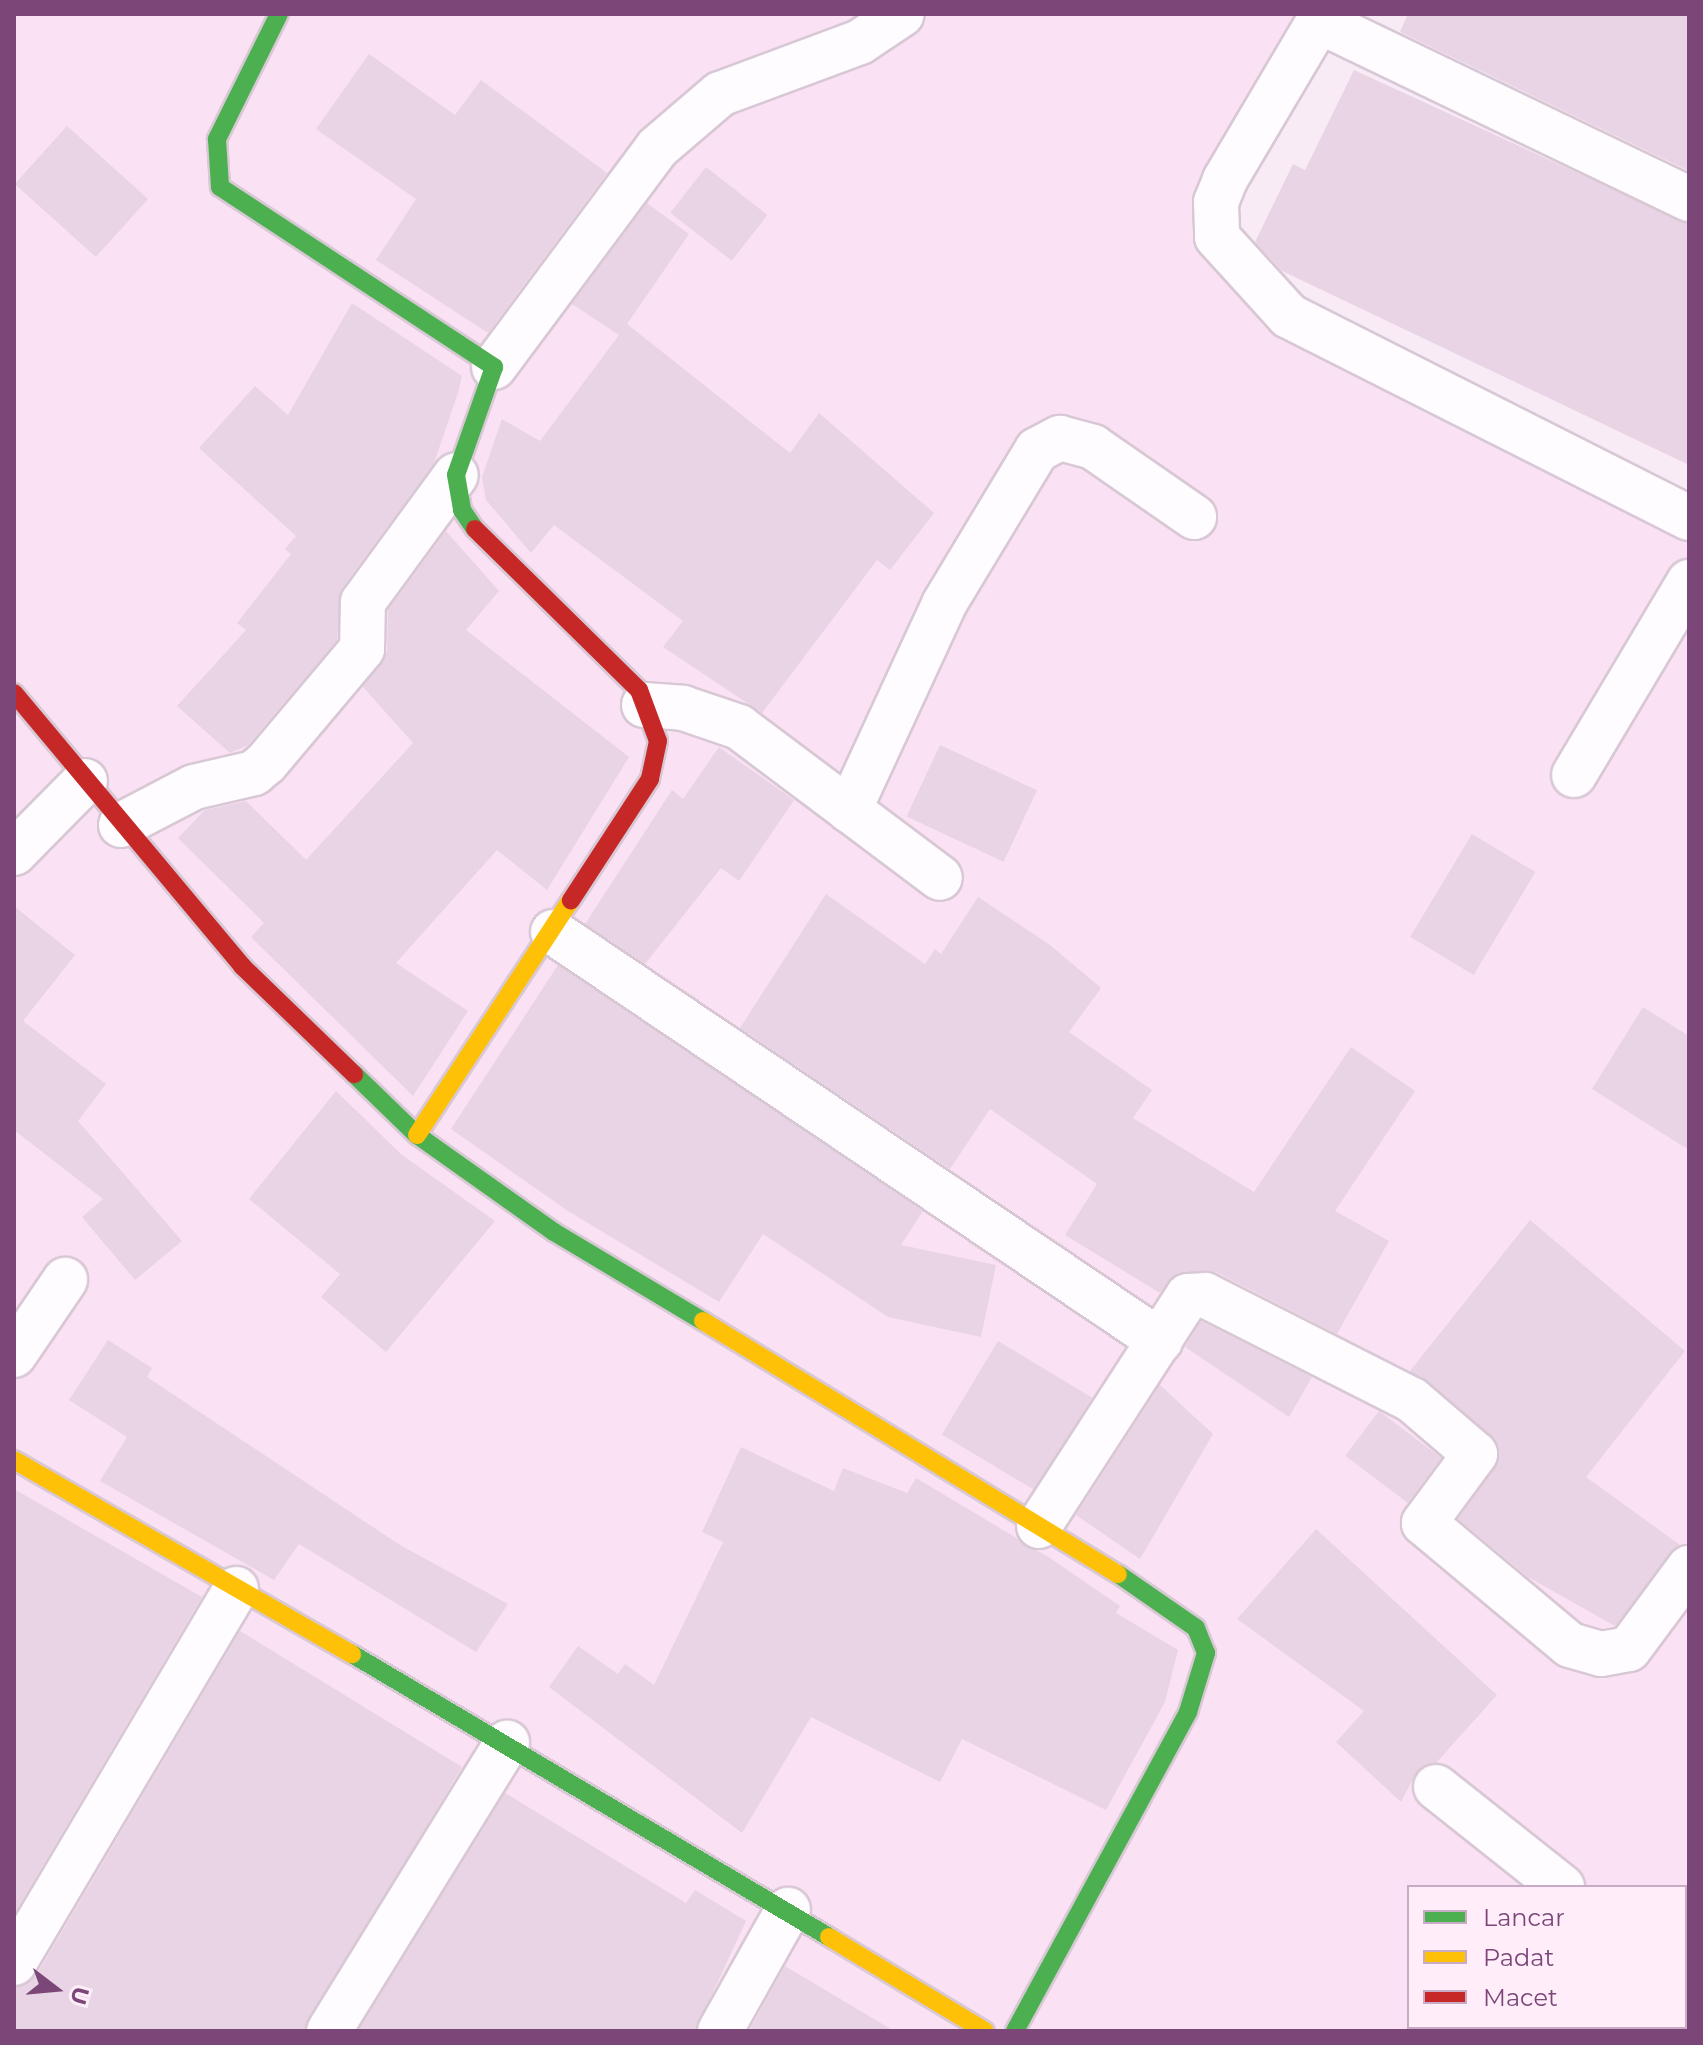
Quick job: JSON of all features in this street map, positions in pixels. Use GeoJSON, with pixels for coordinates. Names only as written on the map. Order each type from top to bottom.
{"type":"FeatureCollection","features":[{"type":"Feature","properties":{"kind":"street"},"geometry":{"type":"LineString","coordinates":[[279,14],[217,139],[220,187],[494,367]]}},
{"type":"Feature","properties":{"kind":"street"},"geometry":{"type":"LineString","coordinates":[[121,825],[194,787],[254,773],[266,763],[362,649],[363,602],[456,475],[494,367],[657,148],[720,94],[860,42],[902,14]]}},
{"type":"Feature","properties":{"kind":"street"},"geometry":{"type":"LineString","coordinates":[[1689,199],[1321,18],[1225,180],[1216,202],[1217,237],[1289,316],[1689,518]]}},
{"type":"Feature","properties":{"kind":"street"},"geometry":{"type":"LineString","coordinates":[[849,810],[944,604],[1037,450],[1060,438],[1093,447],[1194,517]]}},
{"type":"Feature","properties":{"kind":"street"},"geometry":{"type":"LineString","coordinates":[[417,1135],[553,932],[650,779],[658,741],[639,690],[485,543],[462,510],[456,475]]}},
{"type":"Feature","properties":{"kind":"street"},"geometry":{"type":"LineString","coordinates":[[1574,775],[1689,582]]}},
{"type":"Feature","properties":{"kind":"street"},"geometry":{"type":"LineString","coordinates":[[14,693],[121,825],[242,966],[417,1135],[554,1232],[1182,1613],[1206,1653],[1188,1712],[1015,2031]]}},
{"type":"Feature","properties":{"kind":"street"},"geometry":{"type":"LineString","coordinates":[[644,705],[683,708],[739,727],[940,878]]}},
{"type":"Feature","properties":{"kind":"street"},"geometry":{"type":"LineString","coordinates":[[14,853],[85,781]]}},
{"type":"Feature","properties":{"kind":"street"},"geometry":{"type":"LineString","coordinates":[[553,932],[1160,1341]]}},
{"type":"Feature","properties":{"kind":"street"},"geometry":{"type":"LineString","coordinates":[[14,1355],[65,1280]]}},
{"type":"Feature","properties":{"kind":"street"},"geometry":{"type":"LineString","coordinates":[[1039,1526],[1188,1296],[1205,1295],[1412,1400],[1475,1454],[1424,1523],[1570,1645],[1601,1654],[1629,1649],[1689,1568]]}},
{"type":"Feature","properties":{"kind":"street"},"geometry":{"type":"LineString","coordinates":[[14,1460],[507,1743],[985,2031]]}},
{"type":"Feature","properties":{"kind":"street"},"geometry":{"type":"LineString","coordinates":[[14,1963],[236,1589]]}},
{"type":"Feature","properties":{"kind":"street"},"geometry":{"type":"LineString","coordinates":[[329,2031],[507,1743]]}},
{"type":"Feature","properties":{"kind":"street"},"geometry":{"type":"LineString","coordinates":[[1436,1787],[1559,1885]]}},
{"type":"Feature","properties":{"kind":"street"},"geometry":{"type":"LineString","coordinates":[[720,2031],[788,1910]]}},
{"type":"Feature","properties":{"kind":"shaded area"},"geometry":{"type":"Polygon","coordinates":[[[14,14],[1316,14],[1217,214],[1289,315],[1689,512],[1689,2031],[14,2031],[14,14]]]}},
{"type":"Feature","properties":{"kind":"building"},"geometry":{"type":"Polygon","coordinates":[[[1408,14],[1689,14],[1689,171],[1400,32],[1408,14]]]}},
{"type":"Feature","properties":{"kind":"building"},"geometry":{"type":"Polygon","coordinates":[[[369,54],[455,115],[481,80],[607,173],[488,333],[376,260],[416,199],[316,129],[369,54]]]}},
{"type":"Feature","properties":{"kind":"building"},"geometry":{"type":"Polygon","coordinates":[[[1354,70],[1689,224],[1689,465],[1282,271],[1255,242],[1293,164],[1305,170],[1354,70]]]}},
{"type":"Feature","properties":{"kind":"building"},"geometry":{"type":"Polygon","coordinates":[[[67,126],[148,199],[96,257],[15,184],[67,126]]]}},
{"type":"Feature","properties":{"kind":"building"},"geometry":{"type":"Polygon","coordinates":[[[706,167],[767,215],[732,261],[670,213],[706,167]]]}},
{"type":"Feature","properties":{"kind":"building"},"geometry":{"type":"Polygon","coordinates":[[[647,203],[689,234],[627,324],[790,453],[819,413],[934,513],[890,570],[877,560],[762,713],[663,647],[683,621],[554,525],[531,553],[486,500],[482,477],[502,419],[540,441],[619,335],[572,304],[647,203]]]}},
{"type":"Feature","properties":{"kind":"building"},"geometry":{"type":"Polygon","coordinates":[[[352,303],[462,376],[458,393],[434,463],[342,588],[337,640],[248,745],[230,753],[177,706],[246,630],[237,623],[291,554],[285,549],[296,536],[199,448],[255,386],[288,415],[352,303]]]}},
{"type":"Feature","properties":{"kind":"building"},"geometry":{"type":"Polygon","coordinates":[[[446,531],[499,591],[466,630],[629,757],[547,890],[497,850],[396,963],[468,1011],[413,1096],[251,937],[264,923],[178,838],[205,810],[246,801],[306,860],[413,743],[363,687],[387,651],[388,610],[446,531]]]}},
{"type":"Feature","properties":{"kind":"building"},"geometry":{"type":"Polygon","coordinates":[[[940,745],[1037,790],[1004,862],[907,817],[940,745]]]}},
{"type":"Feature","properties":{"kind":"building"},"geometry":{"type":"Polygon","coordinates":[[[719,747],[794,800],[739,881],[721,868],[645,964],[585,924],[672,790],[683,799],[719,747]]]}},
{"type":"Feature","properties":{"kind":"building"},"geometry":{"type":"Polygon","coordinates":[[[1472,834],[1535,872],[1474,975],[1410,937],[1472,834]]]}},
{"type":"Feature","properties":{"kind":"building"},"geometry":{"type":"Polygon","coordinates":[[[826,894],[925,964],[935,949],[941,954],[978,897],[1050,945],[1101,988],[1069,1032],[1152,1090],[1133,1118],[1254,1192],[1351,1047],[1415,1091],[1335,1211],[1389,1241],[1337,1334],[1216,1272],[1176,1274],[1160,1293],[1065,1235],[1097,1184],[990,1109],[950,1169],[740,1028],[826,894]]]}},
{"type":"Feature","properties":{"kind":"building"},"geometry":{"type":"Polygon","coordinates":[[[14,906],[75,955],[23,1021],[106,1084],[78,1121],[182,1241],[135,1280],[82,1217],[103,1199],[14,1130],[14,906]]]}},
{"type":"Feature","properties":{"kind":"building"},"geometry":{"type":"Polygon","coordinates":[[[558,965],[923,1211],[901,1245],[996,1265],[981,1337],[888,1317],[763,1234],[719,1302],[568,1211],[451,1129],[558,965]]]}},
{"type":"Feature","properties":{"kind":"building"},"geometry":{"type":"Polygon","coordinates":[[[1643,1007],[1689,1036],[1689,1150],[1592,1089],[1643,1007]]]}},
{"type":"Feature","properties":{"kind":"building"},"geometry":{"type":"Polygon","coordinates":[[[336,1091],[402,1155],[495,1221],[386,1352],[321,1297],[340,1274],[249,1199],[336,1091]]]}},
{"type":"Feature","properties":{"kind":"building"},"geometry":{"type":"Polygon","coordinates":[[[1530,1220],[1685,1351],[1586,1477],[1680,1545],[1615,1626],[1528,1577],[1458,1519],[1495,1468],[1499,1446],[1410,1371],[1530,1220]]]}},
{"type":"Feature","properties":{"kind":"building"},"geometry":{"type":"Polygon","coordinates":[[[1201,1321],[1312,1377],[1289,1417],[1185,1347],[1201,1321]]]}},
{"type":"Feature","properties":{"kind":"building"},"geometry":{"type":"Polygon","coordinates":[[[108,1340],[152,1368],[147,1377],[400,1545],[508,1604],[476,1652],[299,1544],[274,1580],[100,1481],[127,1437],[69,1400],[108,1340]]]}},
{"type":"Feature","properties":{"kind":"building"},"geometry":{"type":"Polygon","coordinates":[[[998,1341],[1092,1398],[1036,1491],[942,1434],[998,1341]]]}},
{"type":"Feature","properties":{"kind":"building"},"geometry":{"type":"Polygon","coordinates":[[[1160,1385],[1213,1434],[1140,1559],[1076,1515],[1160,1385]]]}},
{"type":"Feature","properties":{"kind":"building"},"geometry":{"type":"Polygon","coordinates":[[[1379,1411],[1441,1458],[1408,1503],[1345,1456],[1379,1411]]]}},
{"type":"Feature","properties":{"kind":"building"},"geometry":{"type":"Polygon","coordinates":[[[741,1447],[834,1491],[843,1468],[907,1493],[916,1478],[1050,1558],[1120,1606],[1116,1613],[1178,1650],[1165,1702],[1106,1810],[962,1739],[940,1782],[811,1717],[742,1833],[549,1687],[578,1646],[618,1674],[625,1664],[654,1685],[723,1542],[702,1532],[741,1447]]]}},
{"type":"Feature","properties":{"kind":"building"},"geometry":{"type":"Polygon","coordinates":[[[14,1489],[202,1597],[14,1914],[14,1489]]]}},
{"type":"Feature","properties":{"kind":"building"},"geometry":{"type":"Polygon","coordinates":[[[1316,1529],[1497,1695],[1436,1763],[1417,1771],[1401,1802],[1336,1742],[1364,1711],[1237,1619],[1316,1529]]]}},
{"type":"Feature","properties":{"kind":"building"},"geometry":{"type":"Polygon","coordinates":[[[240,1631],[462,1767],[304,2031],[14,2031],[14,1988],[36,1976],[240,1631]]]}},
{"type":"Feature","properties":{"kind":"building"},"geometry":{"type":"Polygon","coordinates":[[[505,1793],[686,1903],[695,1890],[746,1921],[695,2031],[358,2031],[505,1793]]]}},
{"type":"Feature","properties":{"kind":"building"},"geometry":{"type":"Polygon","coordinates":[[[785,1966],[894,2031],[749,2031],[785,1966]]]}},
{"type":"Feature","properties":{"kind":"traffic: fast"},"geometry":{"type":"LineString","coordinates":[[279,14],[217,139],[220,187],[494,367],[456,475],[462,510],[475,529]]}},
{"type":"Feature","properties":{"kind":"traffic: fast"},"geometry":{"type":"LineString","coordinates":[[354,1074],[417,1135],[554,1232],[703,1321]]}},
{"type":"Feature","properties":{"kind":"traffic: fast"},"geometry":{"type":"LineString","coordinates":[[1015,2031],[1188,1712],[1206,1653],[1196,1628],[1118,1574]]}},
{"type":"Feature","properties":{"kind":"traffic: fast"},"geometry":{"type":"LineString","coordinates":[[352,1654],[829,1937]]}},
{"type":"Feature","properties":{"kind":"traffic: slow"},"geometry":{"type":"LineString","coordinates":[[417,1135],[571,900]]}},
{"type":"Feature","properties":{"kind":"traffic: slow"},"geometry":{"type":"LineString","coordinates":[[703,1321],[1118,1574]]}},
{"type":"Feature","properties":{"kind":"traffic: slow"},"geometry":{"type":"LineString","coordinates":[[14,1460],[352,1654]]}},
{"type":"Feature","properties":{"kind":"traffic: slow"},"geometry":{"type":"LineString","coordinates":[[829,1937],[985,2031]]}},
{"type":"Feature","properties":{"kind":"traffic: jam"},"geometry":{"type":"LineString","coordinates":[[475,529],[639,690],[658,741],[650,779],[571,900]]}},
{"type":"Feature","properties":{"kind":"traffic: jam"},"geometry":{"type":"LineString","coordinates":[[14,693],[242,966],[354,1074]]}}]}
